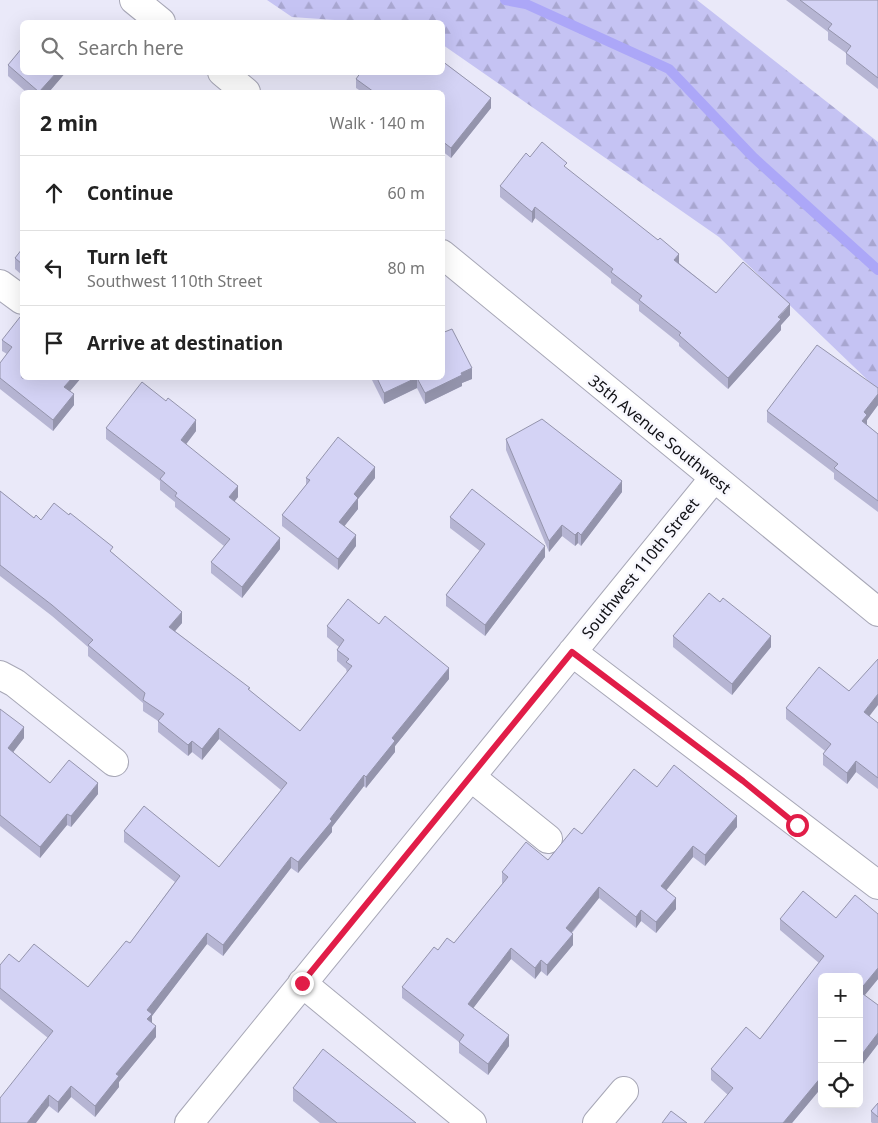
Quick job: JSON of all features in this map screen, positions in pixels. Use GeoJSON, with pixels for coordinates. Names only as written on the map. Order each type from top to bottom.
{"type":"FeatureCollection","features":[{"type":"Feature","properties":{"kind":"street"},"geometry":{"type":"LineString","coordinates":[[134,0],[159,20]]}},
{"type":"Feature","properties":{"kind":"street"},"geometry":{"type":"LineString","coordinates":[[226,75],[244,90]]}},
{"type":"Feature","properties":{"kind":"street","name":"35th Avenue Southwest"},"geometry":{"type":"LineString","coordinates":[[445,256],[878,612]]}},
{"type":"Feature","properties":{"kind":"street"},"geometry":{"type":"LineString","coordinates":[[0,284],[20,299]]}},
{"type":"Feature","properties":{"kind":"street","name":"Southwest 110th Street"},"geometry":{"type":"LineString","coordinates":[[189,1123],[714,478]]}},
{"type":"Feature","properties":{"kind":"street"},"geometry":{"type":"LineString","coordinates":[[572,652],[878,885]]}},
{"type":"Feature","properties":{"kind":"street"},"geometry":{"type":"LineString","coordinates":[[0,675],[15,683],[114,762]]}},
{"type":"Feature","properties":{"kind":"street"},"geometry":{"type":"LineString","coordinates":[[471,777],[548,839]]}},
{"type":"Feature","properties":{"kind":"street"},"geometry":{"type":"LineString","coordinates":[[302,983],[472,1123]]}},
{"type":"Feature","properties":{"kind":"street"},"geometry":{"type":"LineString","coordinates":[[597,1123],[624,1091]]}},
{"type":"Feature","properties":{"kind":"green space"},"geometry":{"type":"Polygon","coordinates":[[[267,0],[697,0],[878,142],[878,390],[719,237],[445,46],[445,20],[335,20],[292,17],[267,0]]]}},
{"type":"Feature","properties":{"kind":"building"},"geometry":{"type":"Polygon","coordinates":[[[800,0],[878,0],[878,78],[846,53],[851,46],[828,29],[832,24],[800,0]]]}},
{"type":"Feature","properties":{"kind":"building"},"geometry":{"type":"Polygon","coordinates":[[[20,50],[20,75],[54,75],[41,90],[37,90],[8,65],[20,50]]]}},
{"type":"Feature","properties":{"kind":"building"},"geometry":{"type":"Polygon","coordinates":[[[445,63],[491,98],[451,148],[445,143],[445,90],[371,90],[356,79],[359,75],[445,75],[445,63]]]}},
{"type":"Feature","properties":{"kind":"building"},"geometry":{"type":"Polygon","coordinates":[[[542,142],[567,163],[564,166],[658,240],[660,238],[679,254],[674,260],[716,293],[743,262],[790,304],[778,317],[781,319],[728,378],[679,335],[681,333],[639,300],[642,296],[611,272],[613,269],[535,207],[532,212],[500,186],[526,153],[530,157],[542,142]]]}},
{"type":"Feature","properties":{"kind":"building"},"geometry":{"type":"Polygon","coordinates":[[[20,252],[20,262],[15,258],[20,252]]]}},
{"type":"Feature","properties":{"kind":"building"},"geometry":{"type":"Polygon","coordinates":[[[20,317],[20,380],[70,380],[64,387],[74,394],[53,420],[0,378],[0,363],[12,347],[2,340],[20,317]]]}},
{"type":"Feature","properties":{"kind":"building"},"geometry":{"type":"Polygon","coordinates":[[[452,329],[472,368],[425,393],[418,380],[445,380],[445,332],[452,329]]]}},
{"type":"Feature","properties":{"kind":"building"},"geometry":{"type":"Polygon","coordinates":[[[817,345],[878,388],[878,394],[864,412],[867,415],[862,421],[878,434],[878,501],[834,468],[838,464],[767,411],[817,345]]]}},
{"type":"Feature","properties":{"kind":"building"},"geometry":{"type":"Polygon","coordinates":[[[378,380],[412,380],[384,393],[378,380]]]}},
{"type":"Feature","properties":{"kind":"building"},"geometry":{"type":"Polygon","coordinates":[[[142,382],[166,401],[168,398],[196,420],[181,440],[238,486],[229,497],[280,538],[242,587],[211,562],[230,539],[175,496],[177,493],[160,479],[165,473],[106,428],[142,382]]]}},
{"type":"Feature","properties":{"kind":"building"},"geometry":{"type":"Polygon","coordinates":[[[542,419],[622,481],[581,535],[578,532],[575,535],[562,525],[549,541],[506,439],[542,419]]]}},
{"type":"Feature","properties":{"kind":"building"},"geometry":{"type":"Polygon","coordinates":[[[338,437],[375,467],[354,494],[358,498],[339,522],[356,535],[338,559],[282,515],[310,480],[306,478],[338,437]]]}},
{"type":"Feature","properties":{"kind":"building"},"geometry":{"type":"Polygon","coordinates":[[[472,489],[545,546],[485,625],[446,595],[485,544],[450,517],[472,489]]]}},
{"type":"Feature","properties":{"kind":"building"},"geometry":{"type":"Polygon","coordinates":[[[0,491],[34,518],[36,515],[41,520],[54,503],[69,515],[70,513],[113,547],[110,551],[182,612],[169,627],[250,688],[248,689],[300,731],[352,666],[346,662],[349,659],[337,650],[344,640],[327,626],[348,599],[379,624],[385,616],[449,668],[392,738],[395,741],[366,777],[364,775],[330,819],[332,821],[298,862],[291,857],[223,945],[207,933],[147,1010],[152,1014],[147,1019],[156,1026],[116,1074],[119,1076],[95,1106],[71,1086],[58,1102],[49,1095],[27,1123],[0,1123],[0,1098],[53,1031],[0,988],[0,965],[9,954],[19,962],[34,944],[88,987],[126,941],[130,943],[180,876],[124,831],[144,806],[219,867],[287,783],[219,728],[202,749],[192,741],[188,745],[158,721],[164,714],[143,700],[145,693],[88,645],[93,640],[52,605],[0,565],[0,491]]]}},
{"type":"Feature","properties":{"kind":"building"},"geometry":{"type":"Polygon","coordinates":[[[709,593],[720,602],[723,598],[771,636],[732,684],[673,636],[709,593]]]}},
{"type":"Feature","properties":{"kind":"building"},"geometry":{"type":"Polygon","coordinates":[[[878,659],[878,694],[864,712],[878,723],[878,778],[856,761],[847,773],[823,754],[831,744],[786,708],[819,667],[849,691],[878,659]]]}},
{"type":"Feature","properties":{"kind":"building"},"geometry":{"type":"Polygon","coordinates":[[[0,709],[24,727],[8,748],[50,783],[69,760],[98,783],[71,816],[67,814],[40,847],[0,815],[0,709]]]}},
{"type":"Feature","properties":{"kind":"building"},"geometry":{"type":"Polygon","coordinates":[[[674,765],[737,816],[705,855],[693,846],[661,886],[676,898],[656,922],[641,910],[636,917],[599,887],[566,928],[573,934],[547,965],[541,960],[535,968],[511,948],[468,1004],[509,1035],[488,1064],[459,1042],[464,1035],[402,987],[434,947],[438,950],[447,938],[454,943],[508,877],[502,872],[526,842],[548,860],[574,828],[582,834],[634,769],[657,787],[674,765]]]}},
{"type":"Feature","properties":{"kind":"building"},"geometry":{"type":"Polygon","coordinates":[[[803,891],[836,918],[855,895],[878,914],[878,968],[863,986],[863,973],[818,973],[818,1081],[783,1123],[704,1123],[733,1088],[711,1069],[746,1027],[760,1039],[824,956],[780,919],[803,891]]]}},
{"type":"Feature","properties":{"kind":"building"},"geometry":{"type":"Polygon","coordinates":[[[863,994],[878,1005],[878,1033],[863,1053],[863,994]]]}},
{"type":"Feature","properties":{"kind":"building"},"geometry":{"type":"Polygon","coordinates":[[[323,1049],[416,1123],[337,1123],[293,1088],[323,1049]]]}},
{"type":"Feature","properties":{"kind":"building"},"geometry":{"type":"Polygon","coordinates":[[[878,1103],[878,1117],[871,1111],[878,1103]]]}},
{"type":"Feature","properties":{"kind":"building"},"geometry":{"type":"Polygon","coordinates":[[[671,1111],[687,1123],[662,1123],[671,1111]]]}},
{"type":"Feature","properties":{"kind":"waterway"},"geometry":{"type":"LineString","coordinates":[[505,0],[526,4],[669,69],[753,157],[878,270]]}},
{"type":"Feature","properties":{"kind":"route"},"geometry":{"type":"LineString","coordinates":[[302,983],[572,652],[743,781],[797,825]]}}]}
